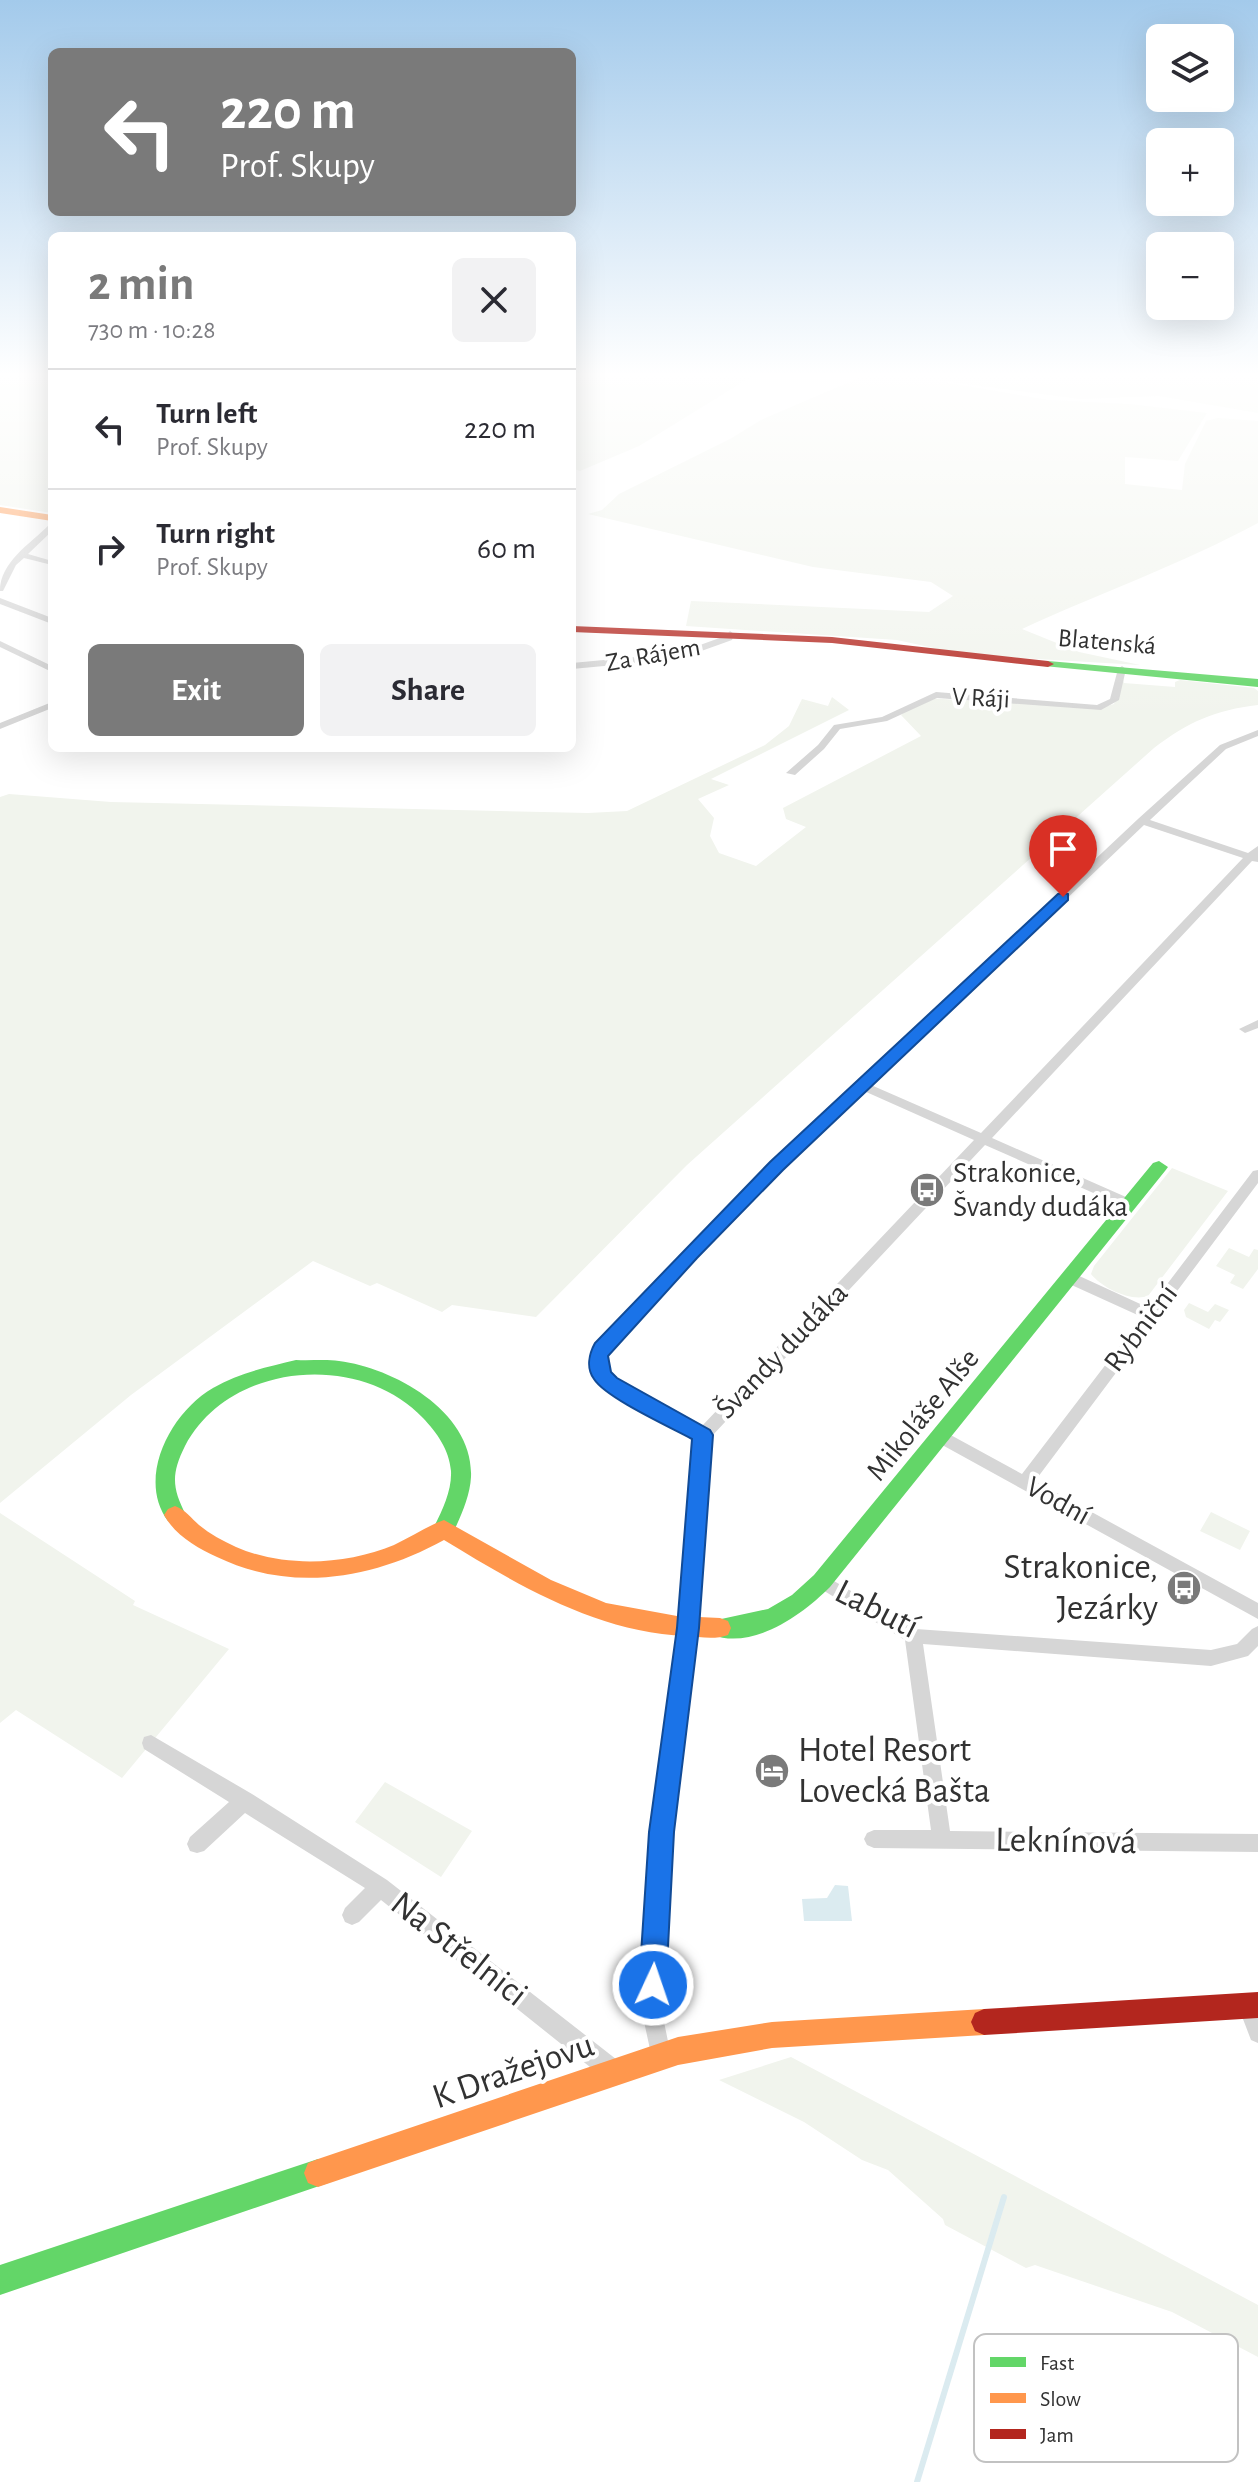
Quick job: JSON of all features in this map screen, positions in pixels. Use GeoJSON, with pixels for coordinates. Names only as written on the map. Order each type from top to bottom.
{"type":"FeatureCollection","features":[{"type":"Feature","properties":{"kind":"street"},"geometry":{"type":"LineString","coordinates":[[0,510],[48,517]]}},
{"type":"Feature","properties":{"kind":"street"},"geometry":{"type":"LineString","coordinates":[[0,589],[21,555],[48,531]]}},
{"type":"Feature","properties":{"kind":"street"},"geometry":{"type":"LineString","coordinates":[[21,555],[48,562]]}},
{"type":"Feature","properties":{"kind":"street"},"geometry":{"type":"LineString","coordinates":[[0,601],[48,619]]}},
{"type":"Feature","properties":{"kind":"street","name":"Blatenská"},"geometry":{"type":"LineString","coordinates":[[576,629],[832,640],[951,655],[1258,683]]}},
{"type":"Feature","properties":{"kind":"street","name":"Za Rájem"},"geometry":{"type":"LineString","coordinates":[[576,666],[679,656],[729,638],[730,634]]}},
{"type":"Feature","properties":{"kind":"street"},"geometry":{"type":"LineString","coordinates":[[0,644],[48,667]]}},
{"type":"Feature","properties":{"kind":"street","name":"V Ráji"},"geometry":{"type":"LineString","coordinates":[[791,773],[821,747],[837,727],[884,719],[931,696],[968,695],[1098,708],[1114,700],[1122,669]]}},
{"type":"Feature","properties":{"kind":"street"},"geometry":{"type":"LineString","coordinates":[[0,726],[48,707]]}},
{"type":"Feature","properties":{"kind":"street"},"geometry":{"type":"LineString","coordinates":[[703,1435],[610,1384],[598,1365],[602,1348],[766,1177],[1142,821],[1223,747],[1258,733]]}},
{"type":"Feature","properties":{"kind":"street"},"geometry":{"type":"LineString","coordinates":[[1142,821],[1255,855]]}},
{"type":"Feature","properties":{"kind":"street","name":"Švandy dudáka"},"geometry":{"type":"LineString","coordinates":[[660,2056],[653,2017],[653,1985],[661,1832],[688,1628],[703,1435],[1255,855]]}},
{"type":"Feature","properties":{"kind":"street"},"geometry":{"type":"LineString","coordinates":[[1245,1029],[1258,1024]]}},
{"type":"Feature","properties":{"kind":"street"},"geometry":{"type":"LineString","coordinates":[[863,1086],[1130,1204]]}},
{"type":"Feature","properties":{"kind":"street","name":"Mikoláše Alše"},"geometry":{"type":"LineString","coordinates":[[444,1529],[569,1601],[617,1617],[688,1628],[770,1621],[794,1608],[822,1581],[1159,1167]]}},
{"type":"Feature","properties":{"kind":"street","name":"Rybniční"},"geometry":{"type":"LineString","coordinates":[[1024,1483],[1258,1174]]}},
{"type":"Feature","properties":{"kind":"street"},"geometry":{"type":"LineString","coordinates":[[1070,1278],[1151,1315]]}},
{"type":"Feature","properties":{"kind":"street"},"geometry":{"type":"LineString","coordinates":[[327,1363],[356,1368],[385,1376],[420,1399],[448,1432],[461,1475],[456,1501],[444,1529],[389,1557],[347,1568],[274,1568],[209,1546],[180,1523],[168,1508],[162,1489],[165,1459],[184,1428],[206,1406],[231,1390],[299,1365],[327,1363]]}},
{"type":"Feature","properties":{"kind":"street","name":"Vodní"},"geometry":{"type":"LineString","coordinates":[[941,1437],[1258,1612]]}},
{"type":"Feature","properties":{"kind":"street","name":"Labutí"},"geometry":{"type":"LineString","coordinates":[[822,1581],[913,1636],[1211,1658],[1242,1651],[1258,1634]]}},
{"type":"Feature","properties":{"kind":"street"},"geometry":{"type":"LineString","coordinates":[[913,1636],[942,1840]]}},
{"type":"Feature","properties":{"kind":"street","name":"Na Střelnici"},"geometry":{"type":"LineString","coordinates":[[151,1743],[380,1887],[613,2071]]}},
{"type":"Feature","properties":{"kind":"street"},"geometry":{"type":"LineString","coordinates":[[197,1844],[245,1800]]}},
{"type":"Feature","properties":{"kind":"street","name":"Leknínová"},"geometry":{"type":"LineString","coordinates":[[874,1839],[1258,1843]]}},
{"type":"Feature","properties":{"kind":"street","name":"Na Střelnici"},"geometry":{"type":"LineString","coordinates":[[352,1915],[380,1887]]}},
{"type":"Feature","properties":{"kind":"street"},"geometry":{"type":"LineString","coordinates":[[1253,2006],[1258,2033]]}},
{"type":"Feature","properties":{"kind":"street","name":"K Dražejovu"},"geometry":{"type":"LineString","coordinates":[[0,2280],[613,2071],[660,2056],[726,2041],[772,2035],[1253,2006]]}},
{"type":"Feature","properties":{"kind":"shaded area"},"geometry":{"type":"Polygon","coordinates":[[[0,488],[48,488],[48,512],[0,505],[0,488]]]}},
{"type":"Feature","properties":{"kind":"shaded area"},"geometry":{"type":"Polygon","coordinates":[[[631,488],[1258,488],[1258,523],[1022,629],[1079,652],[1140,665],[966,655],[897,640],[686,626],[691,601],[929,612],[953,596],[931,582],[813,567],[588,514],[602,510],[619,494],[631,488]]]}},
{"type":"Feature","properties":{"kind":"shaded area"},"geometry":{"type":"Polygon","coordinates":[[[1123,679],[1124,683],[1175,687],[1175,682],[1180,680],[1254,688],[1258,691],[1258,705],[1228,710],[1203,719],[1154,748],[687,1165],[536,1317],[452,1305],[442,1312],[377,1283],[370,1286],[313,1261],[131,1395],[0,1503],[0,797],[9,794],[111,802],[588,813],[627,811],[765,745],[789,726],[802,699],[828,706],[832,697],[849,710],[711,779],[729,785],[698,799],[714,818],[710,836],[719,853],[756,866],[806,827],[786,819],[783,808],[921,736],[901,715],[924,698],[1100,708],[1114,704],[1123,679]]]}},
{"type":"Feature","properties":{"kind":"shaded area"},"geometry":{"type":"Polygon","coordinates":[[[1172,1168],[1228,1191],[1148,1296],[1133,1297],[1117,1292],[1091,1274],[1094,1266],[1172,1168]]]}},
{"type":"Feature","properties":{"kind":"shaded area"},"geometry":{"type":"Polygon","coordinates":[[[1229,1248],[1249,1257],[1254,1249],[1258,1250],[1258,1269],[1243,1289],[1230,1283],[1235,1275],[1216,1266],[1229,1248]]]}},
{"type":"Feature","properties":{"kind":"shaded area"},"geometry":{"type":"Polygon","coordinates":[[[1189,1303],[1208,1312],[1215,1304],[1229,1310],[1220,1322],[1215,1320],[1209,1329],[1186,1317],[1184,1310],[1189,1303]]]}},
{"type":"Feature","properties":{"kind":"shaded area"},"geometry":{"type":"Polygon","coordinates":[[[1211,1512],[1250,1531],[1240,1550],[1200,1531],[1211,1512]]]}},
{"type":"Feature","properties":{"kind":"shaded area"},"geometry":{"type":"Polygon","coordinates":[[[0,1513],[135,1601],[133,1605],[229,1649],[122,1778],[16,1710],[0,1723],[0,1513]]]}},
{"type":"Feature","properties":{"kind":"shaded area"},"geometry":{"type":"Polygon","coordinates":[[[385,1782],[472,1831],[441,1877],[355,1822],[385,1782]]]}},
{"type":"Feature","properties":{"kind":"shaded area"},"geometry":{"type":"Polygon","coordinates":[[[835,1885],[848,1886],[852,1921],[804,1921],[802,1899],[827,1898],[835,1885]]]}},
{"type":"Feature","properties":{"kind":"shaded area"},"geometry":{"type":"Polygon","coordinates":[[[791,2057],[1258,2305],[1258,2357],[1238,2347],[1238,2334],[1214,2334],[1172,2312],[1035,2265],[1026,2268],[945,2225],[943,2219],[888,2170],[862,2160],[804,2122],[719,2080],[791,2057]]]}},
{"type":"Feature","properties":{"kind":"waterway"},"geometry":{"type":"LineString","coordinates":[[917,2482],[1004,2197]]}},
{"type":"Feature","properties":{"kind":"traffic: fast"},"geometry":{"type":"LineString","coordinates":[[1048,664],[1258,683]]}},
{"type":"Feature","properties":{"kind":"traffic: fast"},"geometry":{"type":"LineString","coordinates":[[720,1628],[750,1625],[776,1616],[800,1601],[822,1581],[1159,1167]]}},
{"type":"Feature","properties":{"kind":"traffic: fast"},"geometry":{"type":"LineString","coordinates":[[175,1515],[167,1502],[164,1488],[169,1458],[188,1422],[217,1395],[254,1377],[296,1368],[339,1368],[380,1378],[415,1397],[447,1431],[458,1456],[461,1477],[457,1497],[444,1529]]}},
{"type":"Feature","properties":{"kind":"traffic: fast"},"geometry":{"type":"LineString","coordinates":[[0,2280],[318,2173]]}},
{"type":"Feature","properties":{"kind":"traffic: slow"},"geometry":{"type":"LineString","coordinates":[[0,510],[48,517]]}},
{"type":"Feature","properties":{"kind":"traffic: slow"},"geometry":{"type":"LineString","coordinates":[[175,1515],[192,1532],[235,1556],[284,1568],[310,1570],[369,1562],[444,1529],[512,1570],[574,1601],[640,1621],[720,1628]]}},
{"type":"Feature","properties":{"kind":"traffic: slow"},"geometry":{"type":"LineString","coordinates":[[318,2173],[678,2051],[772,2035],[984,2022]]}},
{"type":"Feature","properties":{"kind":"traffic: jam"},"geometry":{"type":"LineString","coordinates":[[576,629],[832,640],[1048,664]]}},
{"type":"Feature","properties":{"kind":"traffic: jam"},"geometry":{"type":"LineString","coordinates":[[984,2022],[1258,2005]]}},
{"type":"Feature","properties":{"kind":"place","name":"Strakonice, Švandy dudáka"},"geometry":{"type":"Point","coordinates":[927,1190]}},
{"type":"Feature","properties":{"kind":"place","name":"Strakonice, Jezárky"},"geometry":{"type":"Point","coordinates":[1184,1588]}},
{"type":"Feature","properties":{"kind":"place","name":"Hotel Resort Lovecká Bašta"},"geometry":{"type":"Point","coordinates":[772,1771]}},
{"type":"Feature","properties":{"kind":"route"},"geometry":{"type":"LineString","coordinates":[[653,1985],[661,1832],[688,1628],[703,1435],[604,1379],[598,1365],[602,1348],[777,1166],[1063,897]]}}]}
